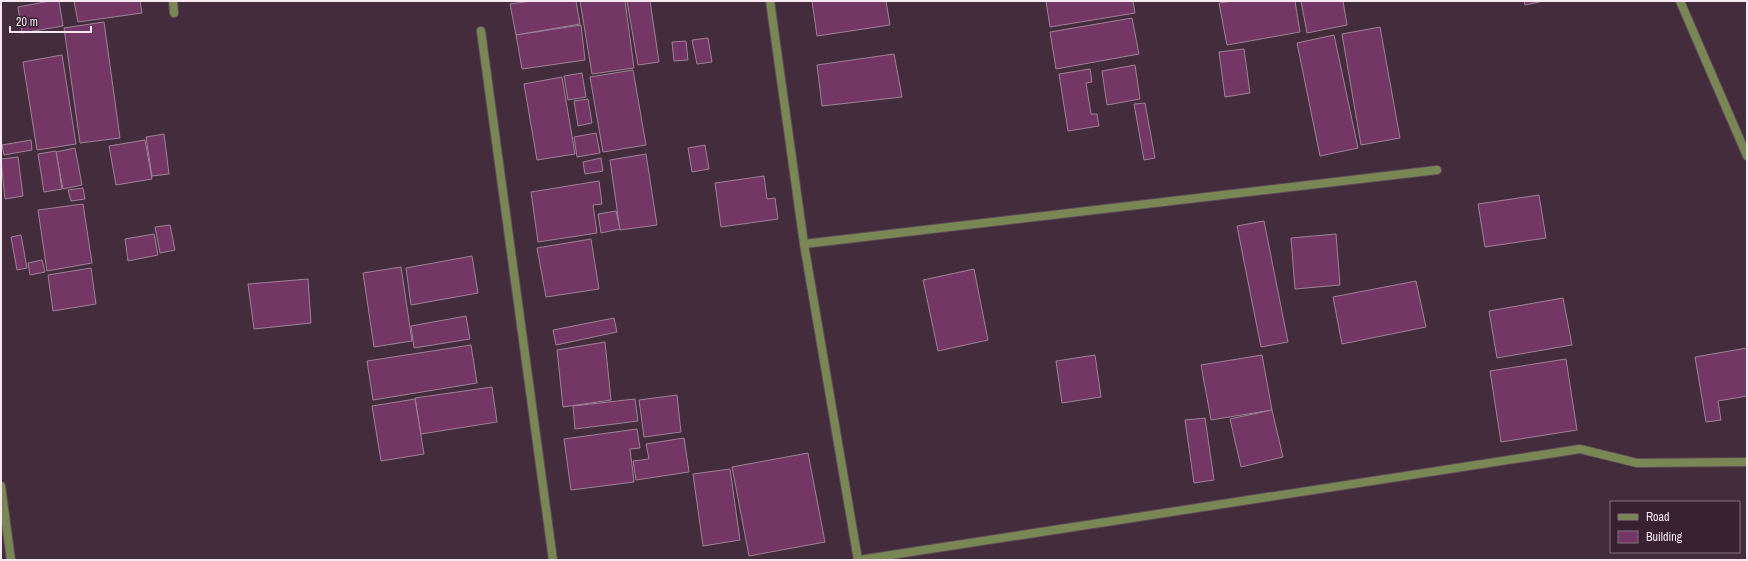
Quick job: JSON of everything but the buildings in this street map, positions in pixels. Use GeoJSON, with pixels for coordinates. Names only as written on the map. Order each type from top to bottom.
{"type":"FeatureCollection","features":[{"type":"Feature","properties":{"kind":"street"},"geometry":{"type":"LineString","coordinates":[[173,1],[174,13]]}},
{"type":"Feature","properties":{"kind":"street"},"geometry":{"type":"LineString","coordinates":[[770,1],[804,244],[859,560],[1580,448],[1636,462],[1747,462]]}},
{"type":"Feature","properties":{"kind":"street"},"geometry":{"type":"LineString","coordinates":[[1680,1],[1747,156]]}},
{"type":"Feature","properties":{"kind":"street"},"geometry":{"type":"LineString","coordinates":[[481,31],[553,560]]}},
{"type":"Feature","properties":{"kind":"street"},"geometry":{"type":"LineString","coordinates":[[804,244],[1436,170]]}},
{"type":"Feature","properties":{"kind":"street"},"geometry":{"type":"LineString","coordinates":[[1,486],[11,560]]}}]}
